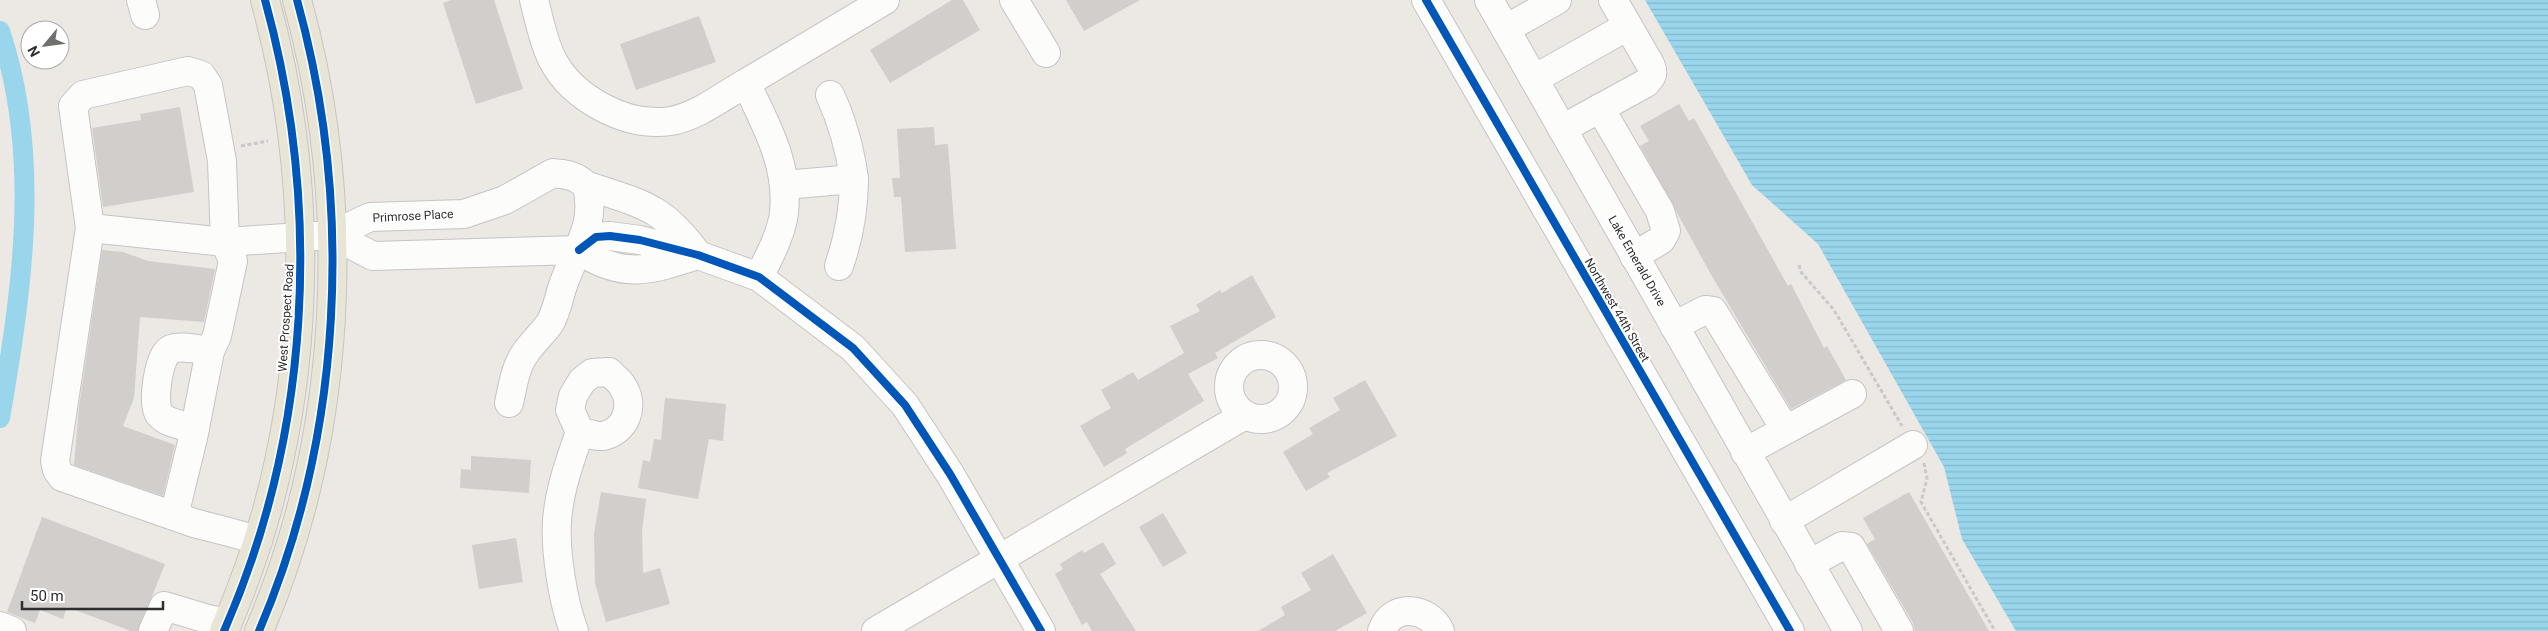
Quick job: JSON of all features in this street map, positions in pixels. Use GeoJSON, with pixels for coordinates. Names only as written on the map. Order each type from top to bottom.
{"type":"FeatureCollection","features":[{"type":"Feature","properties":{"kind":"main road","name":"West Prospect Road"},"geometry":{"type":"LineString","coordinates":[[226,627],[258,541],[278,462],[292,382],[300,315],[301,237],[290,124],[278,53],[265,0]]}},
{"type":"Feature","properties":{"kind":"main road"},"geometry":{"type":"LineString","coordinates":[[259,631],[277,585],[299,514],[319,421],[330,344],[332,235],[324,135],[313,66],[297,0]]}},
{"type":"Feature","properties":{"kind":"street"},"geometry":{"type":"LineString","coordinates":[[534,0],[552,59],[575,90],[610,111],[639,120],[671,121],[692,114],[885,0]]}},
{"type":"Feature","properties":{"kind":"street"},"geometry":{"type":"LineString","coordinates":[[1014,0],[1046,53]]}},
{"type":"Feature","properties":{"kind":"street","name":"Northwest 44th Street"},"geometry":{"type":"LineString","coordinates":[[1426,0],[1790,631]]}},
{"type":"Feature","properties":{"kind":"street","name":"Lake Emerald Drive"},"geometry":{"type":"LineString","coordinates":[[1489,0],[1848,631]]}},
{"type":"Feature","properties":{"kind":"street"},"geometry":{"type":"LineString","coordinates":[[1506,29],[1557,0]]}},
{"type":"Feature","properties":{"kind":"street"},"geometry":{"type":"LineString","coordinates":[[1562,129],[1652,78],[1653,72],[1650,64],[1613,0]]}},
{"type":"Feature","properties":{"kind":"street"},"geometry":{"type":"LineString","coordinates":[[1534,80],[1628,26]]}},
{"type":"Feature","properties":{"kind":"street"},"geometry":{"type":"LineString","coordinates":[[174,516],[195,428],[210,351],[218,336],[232,261],[225,242],[222,161],[208,85],[201,75],[188,70],[82,95],[76,100],[74,106],[90,228],[55,461],[57,470],[62,477],[174,516],[258,541]]}},
{"type":"Feature","properties":{"kind":"street"},"geometry":{"type":"LineString","coordinates":[[746,83],[773,139],[784,174],[784,213],[776,242],[759,277]]}},
{"type":"Feature","properties":{"kind":"street"},"geometry":{"type":"LineString","coordinates":[[830,95],[844,128],[851,152],[854,179],[854,210],[847,245],[839,266]]}},
{"type":"Feature","properties":{"kind":"street"},"geometry":{"type":"LineString","coordinates":[[1600,108],[1660,211],[1666,231],[1661,240],[1634,256]]}},
{"type":"Feature","properties":{"kind":"street","name":"Primrose Place"},"geometry":{"type":"LineString","coordinates":[[332,235],[370,217],[464,214],[505,200],[552,173],[573,176],[587,186],[644,205],[662,215],[681,232],[698,255]]}},
{"type":"Feature","properties":{"kind":"street"},"geometry":{"type":"LineString","coordinates":[[784,185],[854,179]]}},
{"type":"Feature","properties":{"kind":"street"},"geometry":{"type":"LineString","coordinates":[[509,403],[516,373],[525,354],[550,323],[560,300],[564,281],[579,250],[588,225],[591,203],[587,186]]}},
{"type":"Feature","properties":{"kind":"street"},"geometry":{"type":"LineString","coordinates":[[90,228],[225,242],[332,235],[373,256],[579,250],[596,237],[610,236],[640,240],[698,255],[759,277],[853,348],[905,405],[950,474],[1041,631]]}},
{"type":"Feature","properties":{"kind":"street"},"geometry":{"type":"LineString","coordinates":[[1674,326],[1704,310],[1713,311],[1785,429]]}},
{"type":"Feature","properties":{"kind":"street"},"geometry":{"type":"LineString","coordinates":[[195,428],[165,420],[159,413],[155,405],[161,362],[170,350],[178,348],[210,351]]}},
{"type":"Feature","properties":{"kind":"street"},"geometry":{"type":"LineString","coordinates":[[1745,452],[1852,394]]}},
{"type":"Feature","properties":{"kind":"street"},"geometry":{"type":"LineString","coordinates":[[876,631],[1245,415]]}},
{"type":"Feature","properties":{"kind":"street"},"geometry":{"type":"LineString","coordinates":[[574,631],[561,582],[557,521],[570,462],[580,432]]}},
{"type":"Feature","properties":{"kind":"street"},"geometry":{"type":"LineString","coordinates":[[1784,521],[1913,445]]}},
{"type":"Feature","properties":{"kind":"street"},"geometry":{"type":"LineString","coordinates":[[1810,564],[1842,546],[1851,548],[1899,631]]}},
{"type":"Feature","properties":{"kind":"street"},"geometry":{"type":"LineString","coordinates":[[153,631],[164,606],[211,620],[226,627]]}},
{"type":"Feature","properties":{"kind":"street"},"geometry":{"type":"LineString","coordinates":[[1382,631],[1389,619],[1398,613],[1408,610],[1429,616],[1440,631]]}},
{"type":"Feature","properties":{"kind":"street"},"geometry":{"type":"LineString","coordinates":[[0,626],[12,631]]}},
{"type":"Feature","properties":{"kind":"path"},"geometry":{"type":"LineString","coordinates":[[231,148],[268,141]]}},
{"type":"Feature","properties":{"kind":"water"},"geometry":{"type":"Polygon","coordinates":[[[1645,0],[2548,0],[2548,631],[2016,631],[1962,539],[1944,467],[1818,244],[1752,185],[1645,0]]]}},
{"type":"Feature","properties":{"kind":"building"},"geometry":{"type":"Polygon","coordinates":[[[451,0],[494,0],[523,89],[476,104],[443,3],[451,0]]]}},
{"type":"Feature","properties":{"kind":"building"},"geometry":{"type":"Polygon","coordinates":[[[952,0],[963,0],[980,30],[890,83],[870,50],[952,0]]]}},
{"type":"Feature","properties":{"kind":"building"},"geometry":{"type":"Polygon","coordinates":[[[1066,0],[1140,0],[1084,31],[1066,0]]]}},
{"type":"Feature","properties":{"kind":"building"},"geometry":{"type":"Polygon","coordinates":[[[699,16],[716,62],[636,90],[620,44],[699,16]]]}},
{"type":"Feature","properties":{"kind":"building"},"geometry":{"type":"Polygon","coordinates":[[[1679,104],[1689,121],[1694,118],[1788,286],[1791,284],[1824,348],[1827,346],[1846,380],[1791,409],[1713,278],[1640,146],[1649,141],[1640,126],[1679,104]]]}},
{"type":"Feature","properties":{"kind":"building"},"geometry":{"type":"Polygon","coordinates":[[[180,107],[194,192],[103,207],[92,128],[141,120],[140,114],[180,107]]]}},
{"type":"Feature","properties":{"kind":"building"},"geometry":{"type":"Polygon","coordinates":[[[934,127],[935,145],[948,144],[956,249],[905,252],[901,197],[894,197],[892,178],[900,178],[897,129],[934,127]]]}},
{"type":"Feature","properties":{"kind":"building"},"geometry":{"type":"Polygon","coordinates":[[[102,250],[123,252],[148,261],[215,269],[204,322],[140,317],[134,398],[123,426],[175,445],[163,496],[74,465],[79,407],[102,250]]]}},
{"type":"Feature","properties":{"kind":"building"},"geometry":{"type":"Polygon","coordinates":[[[1252,275],[1276,317],[1215,353],[1218,358],[1188,374],[1204,401],[1125,449],[1127,453],[1104,467],[1080,426],[1111,408],[1101,390],[1133,372],[1138,380],[1184,353],[1170,326],[1200,311],[1196,305],[1220,290],[1222,293],[1252,275]]]}},
{"type":"Feature","properties":{"kind":"building"},"geometry":{"type":"Polygon","coordinates":[[[1365,380],[1397,436],[1327,473],[1330,477],[1306,491],[1283,452],[1313,434],[1309,428],[1340,410],[1333,398],[1365,380]]]}},
{"type":"Feature","properties":{"kind":"building"},"geometry":{"type":"Polygon","coordinates":[[[665,398],[726,404],[723,441],[709,439],[698,499],[638,488],[643,460],[650,462],[654,439],[661,440],[665,398]]]}},
{"type":"Feature","properties":{"kind":"building"},"geometry":{"type":"Polygon","coordinates":[[[471,456],[531,460],[529,493],[460,488],[461,469],[471,470],[471,456]]]}},
{"type":"Feature","properties":{"kind":"building"},"geometry":{"type":"Polygon","coordinates":[[[601,492],[646,499],[642,531],[643,573],[660,568],[670,604],[606,622],[595,583],[594,534],[601,492]]]}},
{"type":"Feature","properties":{"kind":"building"},"geometry":{"type":"Polygon","coordinates":[[[1909,492],[1989,631],[1915,631],[1913,623],[1867,544],[1875,539],[1863,518],[1909,492]]]}},
{"type":"Feature","properties":{"kind":"building"},"geometry":{"type":"Polygon","coordinates":[[[1163,513],[1187,553],[1163,567],[1139,527],[1163,513]]]}},
{"type":"Feature","properties":{"kind":"building"},"geometry":{"type":"Polygon","coordinates":[[[42,517],[165,564],[138,631],[131,631],[67,607],[63,619],[40,610],[35,623],[7,612],[42,517]]]}},
{"type":"Feature","properties":{"kind":"building"},"geometry":{"type":"Polygon","coordinates":[[[516,538],[523,582],[479,589],[472,545],[516,538]]]}},
{"type":"Feature","properties":{"kind":"building"},"geometry":{"type":"Polygon","coordinates":[[[1103,542],[1116,564],[1100,574],[1136,631],[1092,631],[1087,622],[1082,625],[1055,574],[1063,569],[1060,564],[1082,550],[1084,553],[1103,542]]]}},
{"type":"Feature","properties":{"kind":"building"},"geometry":{"type":"Polygon","coordinates":[[[1333,554],[1367,613],[1335,631],[1258,631],[1285,615],[1281,607],[1311,590],[1301,573],[1333,554]]]}},
{"type":"Feature","properties":{"kind":"waterway"},"geometry":{"type":"LineString","coordinates":[[0,31],[13,78],[21,126],[24,175],[21,273],[0,418]]}},
{"type":"Feature","properties":{"kind":"cycle path"},"geometry":{"type":"LineString","coordinates":[[224,631],[253,556],[275,478],[290,399],[298,319],[300,238],[295,158],[283,78],[265,0]]}},
{"type":"Feature","properties":{"kind":"cycle path"},"geometry":{"type":"LineString","coordinates":[[259,631],[287,556],[308,479],[323,399],[331,319],[332,238],[327,158],[315,78],[297,0]]}},
{"type":"Feature","properties":{"kind":"cycle path"},"geometry":{"type":"LineString","coordinates":[[1426,0],[1790,631]]}},
{"type":"Feature","properties":{"kind":"cycle path"},"geometry":{"type":"LineString","coordinates":[[579,250],[596,237],[610,236],[640,240],[698,255],[759,277],[853,348],[905,405],[950,474],[1041,631]]}}]}
